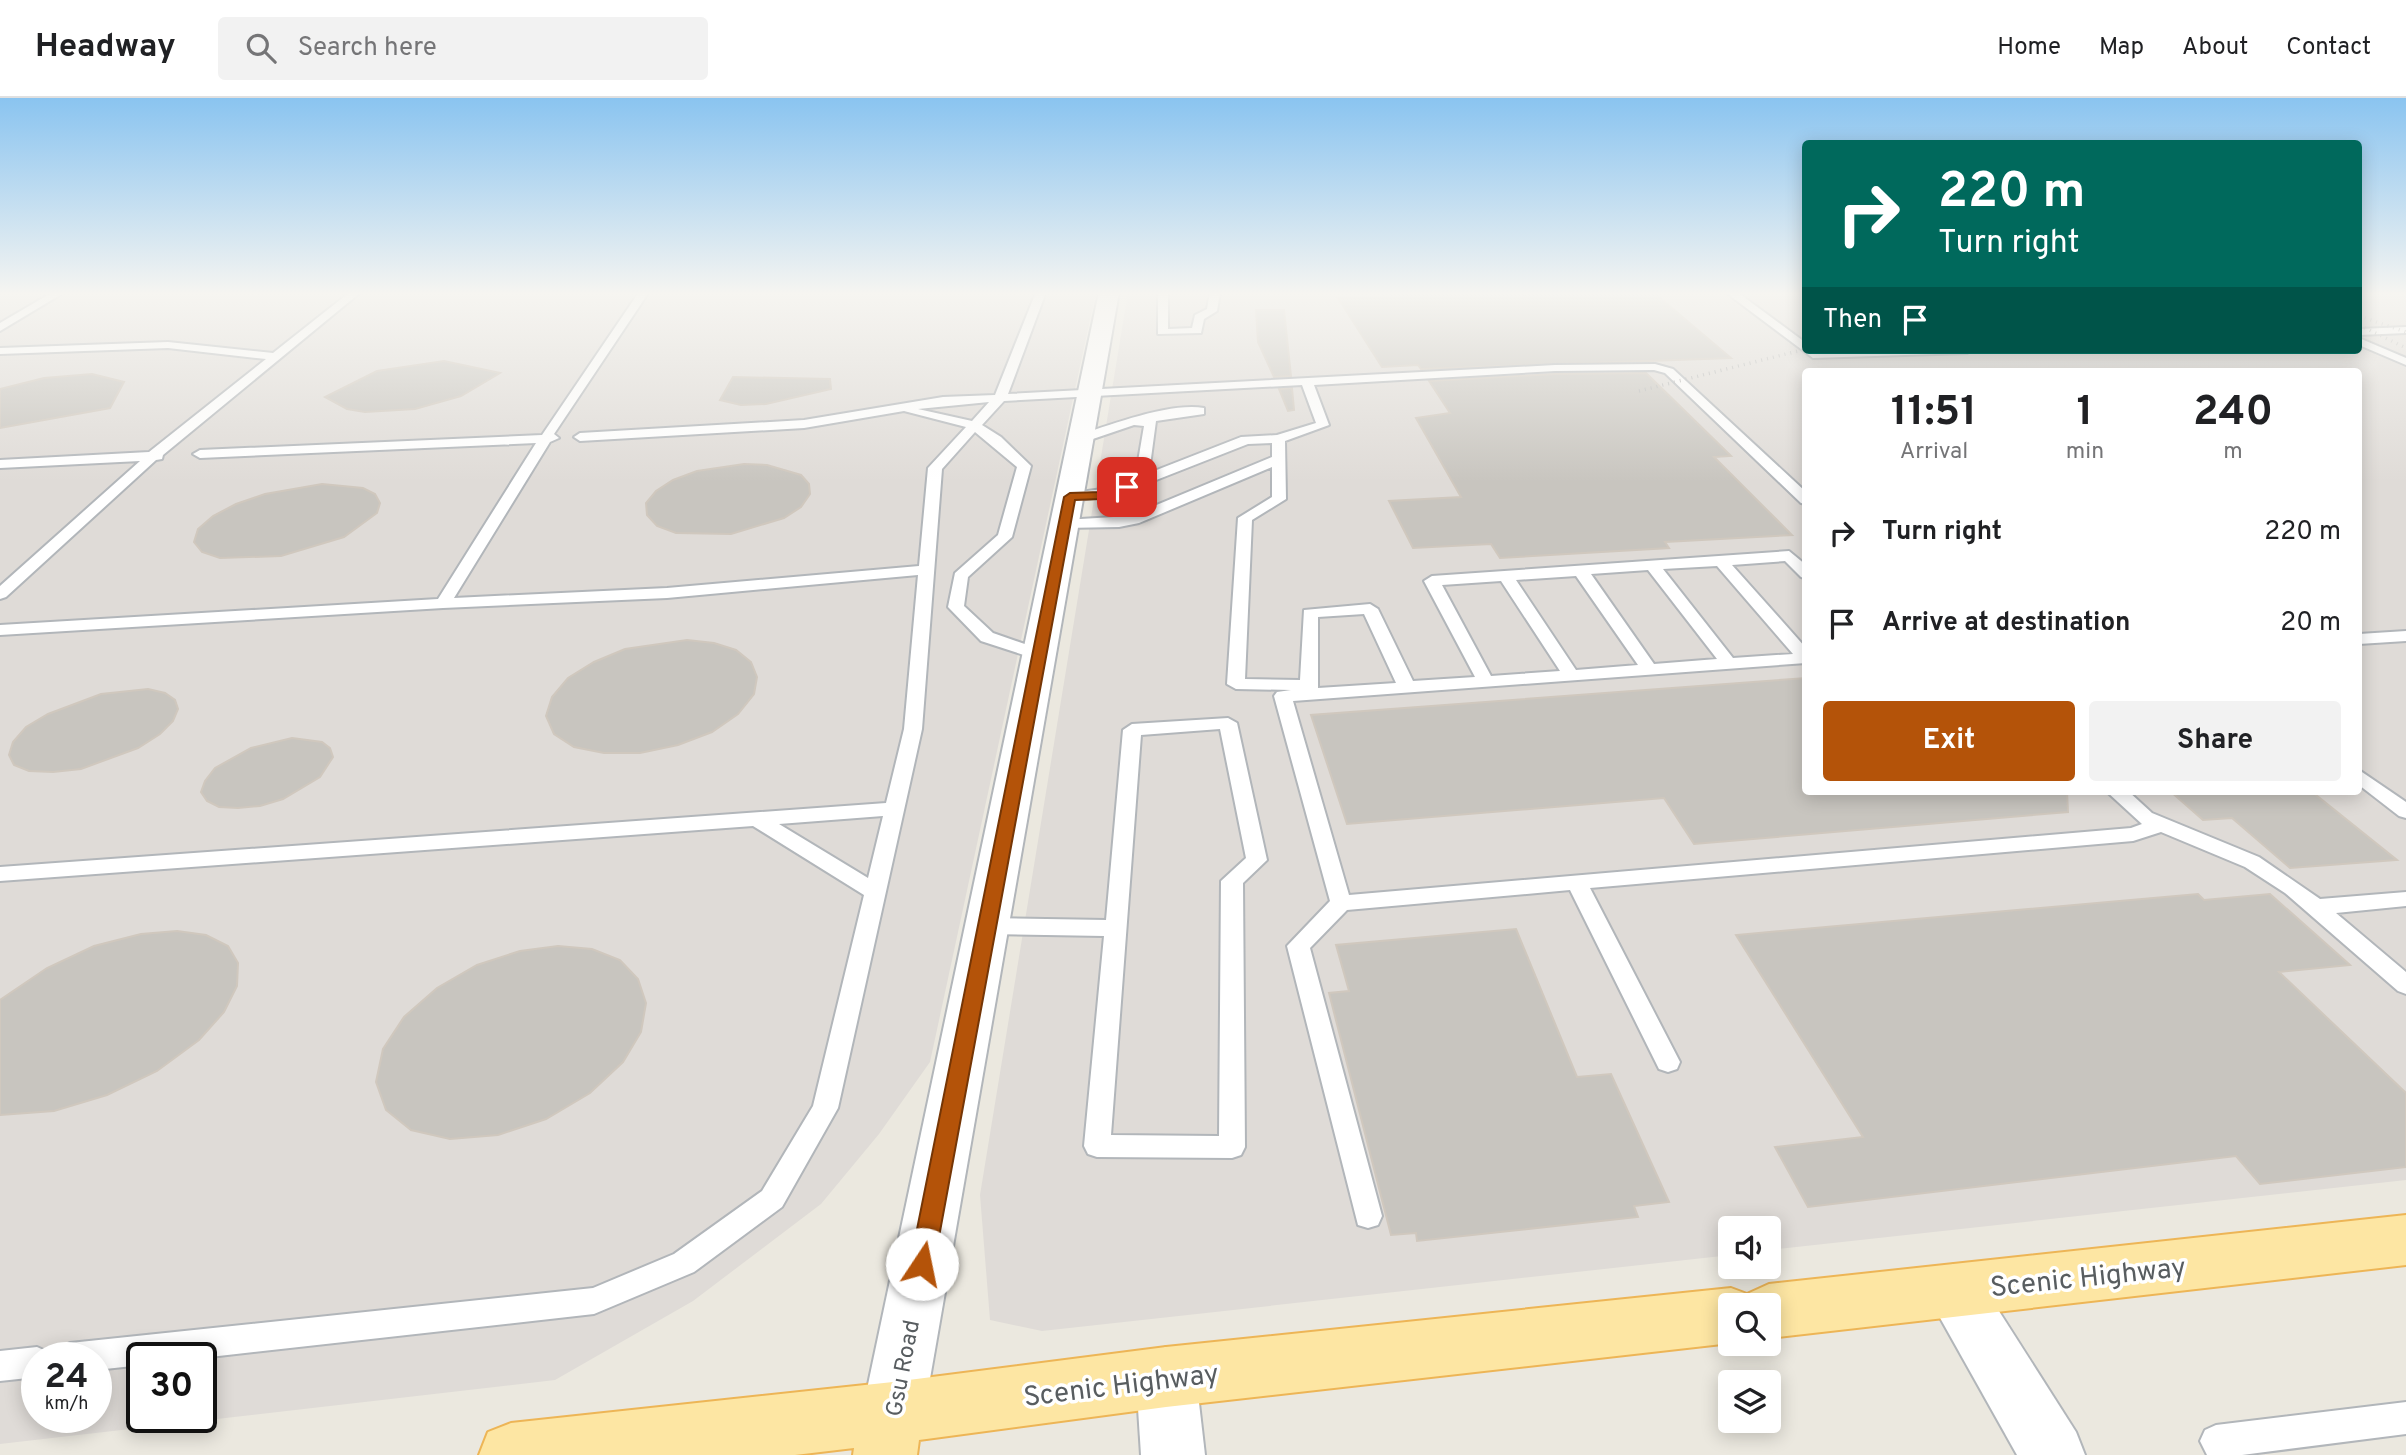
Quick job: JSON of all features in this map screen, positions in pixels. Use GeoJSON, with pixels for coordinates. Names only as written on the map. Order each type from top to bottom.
{"type":"FeatureCollection","features":[{"type":"Feature","properties":{"kind":"main road","name":"Scenic Highway"},"geometry":{"type":"LineString","coordinates":[[1781,1310],[2406,1240]]}},
{"type":"Feature","properties":{"kind":"main road","name":"Scenic Highway"},"geometry":{"type":"LineString","coordinates":[[512,1455],[889,1434],[1166,1377],[1718,1316]]}},
{"type":"Feature","properties":{"kind":"street","name":"Gsu Road"},"geometry":{"type":"LineString","coordinates":[[889,1434],[1097,355]]}},
{"type":"Feature","properties":{"kind":"street"},"geometry":{"type":"LineString","coordinates":[[1954,1291],[2053,1455]]}},
{"type":"Feature","properties":{"kind":"street"},"geometry":{"type":"LineString","coordinates":[[1166,1377],[1173,1455]]}},
{"type":"Feature","properties":{"kind":"lane"},"geometry":{"type":"LineString","coordinates":[[260,355],[275,357]]}},
{"type":"Feature","properties":{"kind":"lane"},"geometry":{"type":"LineString","coordinates":[[443,603],[604,355]]}},
{"type":"Feature","properties":{"kind":"lane"},"geometry":{"type":"LineString","coordinates":[[112,1353],[594,1301],[684,1264],[772,1199],[825,1108],[913,729],[935,468],[1000,398],[1017,355]]}},
{"type":"Feature","properties":{"kind":"lane"},"geometry":{"type":"LineString","coordinates":[[1816,355],[1834,355]]}},
{"type":"Feature","properties":{"kind":"lane"},"geometry":{"type":"LineString","coordinates":[[0,594],[153,456],[275,357]]}},
{"type":"Feature","properties":{"kind":"lane"},"geometry":{"type":"LineString","coordinates":[[580,437],[804,424],[943,401],[1555,369],[1655,367],[1669,371],[1802,496]]}},
{"type":"Feature","properties":{"kind":"lane"},"geometry":{"type":"LineString","coordinates":[[1067,511],[1119,523],[1158,491],[1246,440],[1279,439],[1322,425],[1307,383]]}},
{"type":"Feature","properties":{"kind":"lane"},"geometry":{"type":"LineString","coordinates":[[1272,397],[1280,384]]}},
{"type":"Feature","properties":{"kind":"lane"},"geometry":{"type":"LineString","coordinates":[[899,408],[975,424],[1002,442],[1024,466],[1006,537],[960,576],[956,607],[987,637],[1039,655]]}},
{"type":"Feature","properties":{"kind":"lane"},"geometry":{"type":"LineString","coordinates":[[1081,439],[1174,412],[1200,411]]}},
{"type":"Feature","properties":{"kind":"lane"},"geometry":{"type":"LineString","coordinates":[[1145,420],[1151,423],[1158,491]]}},
{"type":"Feature","properties":{"kind":"lane"},"geometry":{"type":"LineString","coordinates":[[200,454],[551,438]]}},
{"type":"Feature","properties":{"kind":"lane"},"geometry":{"type":"LineString","coordinates":[[1279,439],[1279,499],[1245,518],[1236,684],[1309,690],[1407,687],[1802,658]]}},
{"type":"Feature","properties":{"kind":"lane"},"geometry":{"type":"LineString","coordinates":[[0,464],[176,456]]}},
{"type":"Feature","properties":{"kind":"lane"},"geometry":{"type":"LineString","coordinates":[[1067,511],[1101,496],[1158,491],[1279,458]]}},
{"type":"Feature","properties":{"kind":"lane"},"geometry":{"type":"LineString","coordinates":[[1486,682],[1432,580],[1789,556],[1800,560]]}},
{"type":"Feature","properties":{"kind":"lane"},"geometry":{"type":"LineString","coordinates":[[1721,561],[1802,653]]}},
{"type":"Feature","properties":{"kind":"lane"},"geometry":{"type":"LineString","coordinates":[[1652,566],[1729,664]]}},
{"type":"Feature","properties":{"kind":"lane"},"geometry":{"type":"LineString","coordinates":[[0,630],[443,603],[667,593],[926,570]]}},
{"type":"Feature","properties":{"kind":"lane"},"geometry":{"type":"LineString","coordinates":[[1580,570],[1650,670]]}},
{"type":"Feature","properties":{"kind":"lane"},"geometry":{"type":"LineString","coordinates":[[1506,576],[1571,676]]}},
{"type":"Feature","properties":{"kind":"lane"},"geometry":{"type":"LineString","coordinates":[[1309,690],[1310,613],[1370,609],[1407,687]]}},
{"type":"Feature","properties":{"kind":"lane"},"geometry":{"type":"LineString","coordinates":[[2362,639],[2406,636]]}},
{"type":"Feature","properties":{"kind":"lane"},"geometry":{"type":"LineString","coordinates":[[1309,690],[1283,696],[1341,903]]}},
{"type":"Feature","properties":{"kind":"lane"},"geometry":{"type":"LineString","coordinates":[[1228,723],[1257,860],[1232,881],[1231,1147],[1097,1146],[1115,928],[1132,730],[1228,723]]}},
{"type":"Feature","properties":{"kind":"lane"},"geometry":{"type":"LineString","coordinates":[[2362,778],[2406,812]]}},
{"type":"Feature","properties":{"kind":"lane"},"geometry":{"type":"LineString","coordinates":[[2120,795],[2145,818],[2252,862],[2292,888],[2406,985]]}},
{"type":"Feature","properties":{"kind":"lane"},"geometry":{"type":"LineString","coordinates":[[0,874],[893,809]]}},
{"type":"Feature","properties":{"kind":"lane"},"geometry":{"type":"LineString","coordinates":[[757,818],[874,891]]}},
{"type":"Feature","properties":{"kind":"lane"},"geometry":{"type":"LineString","coordinates":[[1368,1216],[1298,946],[1341,903],[2133,834],[2161,825]]}},
{"type":"Feature","properties":{"kind":"lane"},"geometry":{"type":"LineString","coordinates":[[1577,883],[1668,1062]]}},
{"type":"Feature","properties":{"kind":"lane"},"geometry":{"type":"LineString","coordinates":[[2315,907],[2406,899]]}},
{"type":"Feature","properties":{"kind":"lane"},"geometry":{"type":"LineString","coordinates":[[987,926],[1115,928]]}},
{"type":"Feature","properties":{"kind":"lane"},"geometry":{"type":"LineString","coordinates":[[0,1366],[21,1364]]}},
{"type":"Feature","properties":{"kind":"lane"},"geometry":{"type":"LineString","coordinates":[[2225,1455],[2216,1441],[2406,1418]]}},
{"type":"Feature","properties":{"kind":"shaded area"},"geometry":{"type":"Polygon","coordinates":[[[0,355],[1082,355],[930,1062],[879,1134],[821,1204],[693,1301],[555,1380],[217,1419],[217,1342],[126,1342],[126,1429],[112,1431],[112,1342],[21,1342],[21,1433],[95,1433],[0,1444],[0,355]]]}},
{"type":"Feature","properties":{"kind":"shaded area"},"geometry":{"type":"Polygon","coordinates":[[[1118,355],[2406,355],[2406,1180],[1781,1249],[1781,1216],[1718,1216],[1718,1256],[1042,1331],[990,1320],[980,1195],[1118,355]]]}},
{"type":"Feature","properties":{"kind":"building"},"geometry":{"type":"Polygon","coordinates":[[[1264,355],[1289,355],[1291,376],[1274,377],[1264,355]]]}},
{"type":"Feature","properties":{"kind":"building"},"geometry":{"type":"Polygon","coordinates":[[[1375,355],[1728,355],[1731,358],[1421,369],[1418,365],[1382,367],[1375,355]]]}},
{"type":"Feature","properties":{"kind":"building"},"geometry":{"type":"Polygon","coordinates":[[[444,361],[500,373],[461,396],[415,409],[365,412],[347,409],[325,397],[377,371],[444,361]]]}},
{"type":"Feature","properties":{"kind":"building"},"geometry":{"type":"Polygon","coordinates":[[[1646,373],[1731,456],[1714,457],[1792,535],[1665,542],[1669,548],[1500,558],[1491,544],[1413,548],[1389,501],[1461,497],[1416,418],[1450,413],[1429,381],[1555,374],[1646,373]]]}},
{"type":"Feature","properties":{"kind":"building"},"geometry":{"type":"Polygon","coordinates":[[[92,374],[124,382],[110,408],[0,428],[0,389],[44,378],[92,374]]]}},
{"type":"Feature","properties":{"kind":"building"},"geometry":{"type":"Polygon","coordinates":[[[733,377],[830,379],[831,389],[766,404],[741,405],[720,400],[733,377]]]}},
{"type":"Feature","properties":{"kind":"building"},"geometry":{"type":"Polygon","coordinates":[[[1292,388],[1294,410],[1288,411],[1279,389],[1292,388]]]}},
{"type":"Feature","properties":{"kind":"building"},"geometry":{"type":"Polygon","coordinates":[[[744,464],[767,465],[801,475],[809,484],[810,494],[801,507],[784,518],[731,534],[676,533],[657,526],[647,515],[646,503],[656,491],[673,480],[697,471],[744,464]]]}},
{"type":"Feature","properties":{"kind":"building"},"geometry":{"type":"Polygon","coordinates":[[[322,484],[363,488],[375,494],[380,503],[377,513],[344,537],[281,556],[220,558],[202,552],[194,542],[198,529],[213,516],[236,504],[265,494],[322,484]]]}},
{"type":"Feature","properties":{"kind":"building"},"geometry":{"type":"Polygon","coordinates":[[[687,640],[714,643],[736,650],[751,662],[757,677],[754,694],[738,714],[712,732],[678,745],[640,753],[604,753],[574,747],[554,734],[546,716],[552,697],[568,678],[594,662],[625,649],[687,640]]]}},
{"type":"Feature","properties":{"kind":"building"},"geometry":{"type":"Polygon","coordinates":[[[1802,678],[1802,795],[2067,795],[2068,812],[1694,844],[1664,798],[1347,824],[1311,715],[1802,678]]]}},
{"type":"Feature","properties":{"kind":"building"},"geometry":{"type":"Polygon","coordinates":[[[148,689],[165,693],[175,700],[178,709],[173,721],[160,734],[138,748],[81,769],[29,771],[14,765],[9,755],[13,742],[26,727],[48,714],[101,694],[148,689]]]}},
{"type":"Feature","properties":{"kind":"building"},"geometry":{"type":"Polygon","coordinates":[[[292,738],[322,742],[330,748],[333,757],[320,777],[283,799],[260,806],[219,807],[207,801],[201,792],[215,768],[251,748],[292,738]]]}},
{"type":"Feature","properties":{"kind":"building"},"geometry":{"type":"Polygon","coordinates":[[[2175,795],[2316,795],[2397,860],[2290,868],[2232,818],[2203,820],[2175,795]]]}},
{"type":"Feature","properties":{"kind":"building"},"geometry":{"type":"Polygon","coordinates":[[[2198,894],[2204,900],[2270,894],[2350,965],[2279,972],[2406,1093],[2406,1167],[2260,1184],[2236,1156],[1808,1207],[1775,1147],[1863,1137],[1736,935],[2198,894]]]}},
{"type":"Feature","properties":{"kind":"building"},"geometry":{"type":"Polygon","coordinates":[[[1516,929],[1577,1077],[1611,1074],[1669,1202],[1634,1206],[1638,1217],[1417,1241],[1416,1233],[1391,1235],[1329,993],[1349,991],[1336,945],[1516,929]]]}},
{"type":"Feature","properties":{"kind":"building"},"geometry":{"type":"Polygon","coordinates":[[[177,931],[206,935],[228,946],[238,963],[237,986],[224,1012],[199,1040],[157,1071],[107,1095],[54,1111],[0,1115],[0,1000],[47,968],[94,946],[141,934],[177,931]]]}},
{"type":"Feature","properties":{"kind":"building"},"geometry":{"type":"Polygon","coordinates":[[[558,946],[592,949],[620,960],[638,979],[646,1003],[641,1032],[623,1062],[590,1093],[546,1119],[498,1135],[450,1139],[411,1130],[386,1110],[376,1082],[383,1049],[404,1017],[437,988],[477,965],[520,951],[558,946]]]}},
{"type":"Feature","properties":{"kind":"railway"},"geometry":{"type":"LineString","coordinates":[[1639,391],[1781,355]]}},
{"type":"Feature","properties":{"kind":"route"},"geometry":{"type":"LineString","coordinates":[[922,1264],[1070,497],[1101,496],[1127,487]]}}]}
